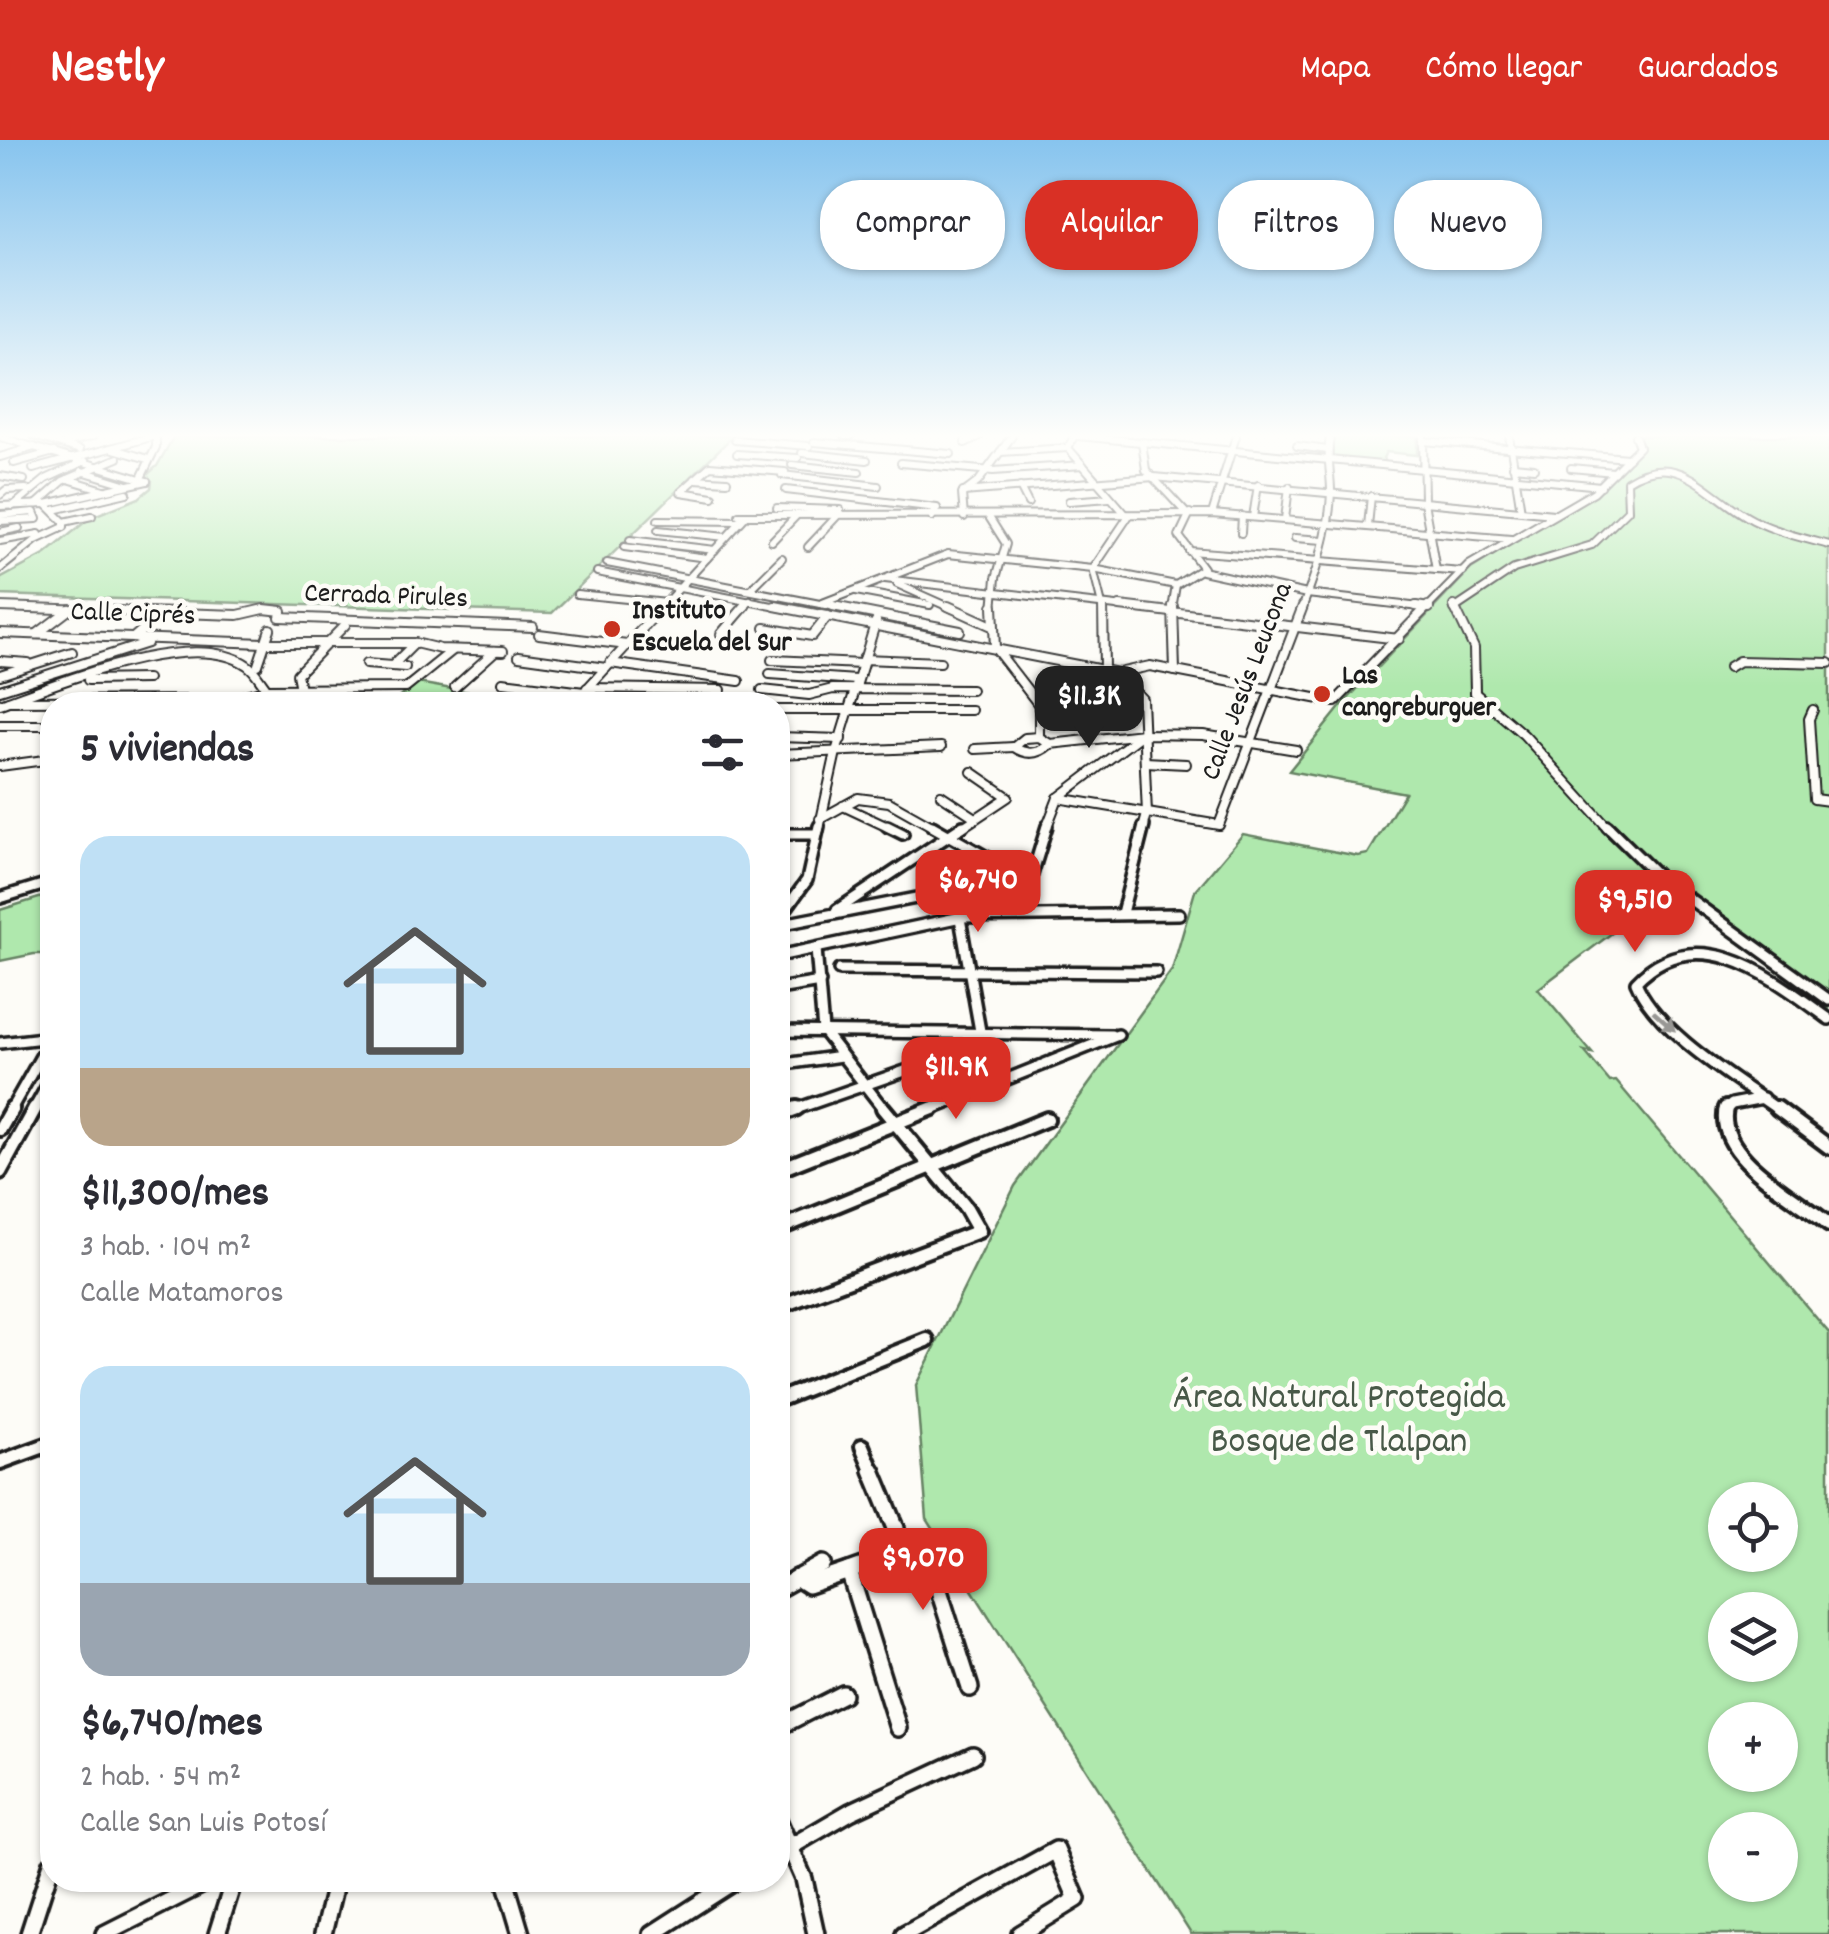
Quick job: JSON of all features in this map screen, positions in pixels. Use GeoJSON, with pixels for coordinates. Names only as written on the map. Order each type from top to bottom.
{"type":"FeatureCollection","features":[{"type":"Feature","properties":{"kind":"street"},"geometry":{"type":"LineString","coordinates":[[0,569],[64,527],[64,522],[75,520]]}},
{"type":"Feature","properties":{"kind":"street"},"geometry":{"type":"LineString","coordinates":[[586,690],[740,520]]}},
{"type":"Feature","properties":{"kind":"street"},"geometry":{"type":"LineString","coordinates":[[772,541],[792,520]]}},
{"type":"Feature","properties":{"kind":"street"},"geometry":{"type":"LineString","coordinates":[[808,547],[828,520]]}},
{"type":"Feature","properties":{"kind":"street"},"geometry":{"type":"LineString","coordinates":[[990,520],[1006,544],[997,559],[993,592],[995,648],[1040,705],[1038,737]]}},
{"type":"Feature","properties":{"kind":"street"},"geometry":{"type":"LineString","coordinates":[[1104,670],[1103,604],[1093,569],[1126,520]]}},
{"type":"Feature","properties":{"kind":"street"},"geometry":{"type":"LineString","coordinates":[[1185,520],[1179,536],[1202,571]]}},
{"type":"Feature","properties":{"kind":"street"},"geometry":{"type":"LineString","coordinates":[[1241,533],[1242,520]]}},
{"type":"Feature","properties":{"kind":"street"},"geometry":{"type":"LineString","coordinates":[[1295,520],[1512,539]]}},
{"type":"Feature","properties":{"kind":"street"},"geometry":{"type":"LineString","coordinates":[[1368,526],[1369,520]]}},
{"type":"Feature","properties":{"kind":"street"},"geometry":{"type":"LineString","coordinates":[[1426,520],[1436,570]]}},
{"type":"Feature","properties":{"kind":"street"},"geometry":{"type":"LineString","coordinates":[[607,564],[818,603],[876,621],[1104,670],[1118,672],[1140,666],[1335,702],[1463,572],[1545,520]]}},
{"type":"Feature","properties":{"kind":"street"},"geometry":{"type":"LineString","coordinates":[[1619,520],[1600,540],[1514,569],[1453,607],[1474,648],[1475,693],[1524,735],[1601,821],[1658,876],[1829,1000]]}},
{"type":"Feature","properties":{"kind":"street"},"geometry":{"type":"LineString","coordinates":[[1755,520],[1792,536],[1829,545]]}},
{"type":"Feature","properties":{"kind":"street","name":"Calle Jesús Leucona"},"geometry":{"type":"LineString","coordinates":[[1147,814],[1220,826],[1297,628],[1320,561],[1327,522]]}},
{"type":"Feature","properties":{"kind":"street"},"geometry":{"type":"LineString","coordinates":[[0,532],[19,528]]}},
{"type":"Feature","properties":{"kind":"street"},"geometry":{"type":"LineString","coordinates":[[658,530],[726,538]]}},
{"type":"Feature","properties":{"kind":"street"},"geometry":{"type":"LineString","coordinates":[[0,541],[50,533]]}},
{"type":"Feature","properties":{"kind":"street"},"geometry":{"type":"LineString","coordinates":[[1295,538],[1324,540]]}},
{"type":"Feature","properties":{"kind":"street"},"geometry":{"type":"LineString","coordinates":[[630,540],[715,550]]}},
{"type":"Feature","properties":{"kind":"street"},"geometry":{"type":"LineString","coordinates":[[624,547],[707,558]]}},
{"type":"Feature","properties":{"kind":"street"},"geometry":{"type":"LineString","coordinates":[[1189,550],[1463,572]]}},
{"type":"Feature","properties":{"kind":"street"},"geometry":{"type":"LineString","coordinates":[[805,612],[818,603],[948,554],[1093,569],[1176,585],[1202,571],[1307,594],[1429,608]]}},
{"type":"Feature","properties":{"kind":"street"},"geometry":{"type":"LineString","coordinates":[[750,590],[782,558]]}},
{"type":"Feature","properties":{"kind":"street"},"geometry":{"type":"LineString","coordinates":[[597,572],[828,616],[960,631]]}},
{"type":"Feature","properties":{"kind":"street"},"geometry":{"type":"LineString","coordinates":[[885,579],[1399,639]]}},
{"type":"Feature","properties":{"kind":"street"},"geometry":{"type":"LineString","coordinates":[[885,579],[992,626]]}},
{"type":"Feature","properties":{"kind":"street"},"geometry":{"type":"LineString","coordinates":[[1176,585],[1172,612],[1176,671]]}},
{"type":"Feature","properties":{"kind":"street"},"geometry":{"type":"LineString","coordinates":[[855,591],[930,605]]}},
{"type":"Feature","properties":{"kind":"street"},"geometry":{"type":"LineString","coordinates":[[578,594],[667,603]]}},
{"type":"Feature","properties":{"kind":"street"},"geometry":{"type":"LineString","coordinates":[[722,634],[750,601]]}},
{"type":"Feature","properties":{"kind":"street","name":"Cerrada Pirules"},"geometry":{"type":"LineString","coordinates":[[0,607],[246,615],[271,610],[282,612],[280,617],[536,631],[628,645]]}},
{"type":"Feature","properties":{"kind":"street"},"geometry":{"type":"LineString","coordinates":[[36,635],[70,610]]}},
{"type":"Feature","properties":{"kind":"street"},"geometry":{"type":"LineString","coordinates":[[142,644],[133,638],[162,613]]}},
{"type":"Feature","properties":{"kind":"street"},"geometry":{"type":"LineString","coordinates":[[765,628],[812,636],[828,616]]}},
{"type":"Feature","properties":{"kind":"street"},"geometry":{"type":"LineString","coordinates":[[258,665],[270,628],[280,617]]}},
{"type":"Feature","properties":{"kind":"street"},"geometry":{"type":"LineString","coordinates":[[790,905],[807,880],[836,752],[876,621]]}},
{"type":"Feature","properties":{"kind":"street"},"geometry":{"type":"LineString","coordinates":[[300,689],[297,674],[344,626]]}},
{"type":"Feature","properties":{"kind":"street","name":"Calle Ciprés"},"geometry":{"type":"LineString","coordinates":[[0,633],[264,643],[414,643],[499,651],[455,688]]}},
{"type":"Feature","properties":{"kind":"street"},"geometry":{"type":"LineString","coordinates":[[0,690],[158,639]]}},
{"type":"Feature","properties":{"kind":"street"},"geometry":{"type":"LineString","coordinates":[[1020,652],[1028,641]]}},
{"type":"Feature","properties":{"kind":"street"},"geometry":{"type":"LineString","coordinates":[[392,666],[414,643]]}},
{"type":"Feature","properties":{"kind":"street"},"geometry":{"type":"LineString","coordinates":[[258,692],[406,688],[454,649]]}},
{"type":"Feature","properties":{"kind":"street"},"geometry":{"type":"LineString","coordinates":[[0,675],[72,652]]}},
{"type":"Feature","properties":{"kind":"street"},"geometry":{"type":"LineString","coordinates":[[4,703],[148,656],[200,653],[236,659],[256,670],[267,689]]}},
{"type":"Feature","properties":{"kind":"street"},"geometry":{"type":"LineString","coordinates":[[518,656],[740,682]]}},
{"type":"Feature","properties":{"kind":"street"},"geometry":{"type":"LineString","coordinates":[[0,661],[34,664]]}},
{"type":"Feature","properties":{"kind":"street"},"geometry":{"type":"LineString","coordinates":[[1729,668],[1739,661],[1829,663]]}},
{"type":"Feature","properties":{"kind":"street"},"geometry":{"type":"LineString","coordinates":[[855,685],[772,663],[940,662]]}},
{"type":"Feature","properties":{"kind":"street"},"geometry":{"type":"LineString","coordinates":[[366,664],[405,667]]}},
{"type":"Feature","properties":{"kind":"street"},"geometry":{"type":"LineString","coordinates":[[1118,672],[1142,699],[1147,814],[1122,914]]}},
{"type":"Feature","properties":{"kind":"street"},"geometry":{"type":"LineString","coordinates":[[74,680],[148,678]]}},
{"type":"Feature","properties":{"kind":"street"},"geometry":{"type":"LineString","coordinates":[[504,682],[586,690],[722,690]]}},
{"type":"Feature","properties":{"kind":"street"},"geometry":{"type":"LineString","coordinates":[[790,693],[812,695],[855,685],[971,690]]}},
{"type":"Feature","properties":{"kind":"street"},"geometry":{"type":"LineString","coordinates":[[762,690],[782,692]]}},
{"type":"Feature","properties":{"kind":"street"},"geometry":{"type":"LineString","coordinates":[[4,703],[40,703]]}},
{"type":"Feature","properties":{"kind":"street"},"geometry":{"type":"LineString","coordinates":[[790,710],[971,710]]}},
{"type":"Feature","properties":{"kind":"street"},"geometry":{"type":"LineString","coordinates":[[1813,710],[1809,719],[1814,799],[1829,800]]}},
{"type":"Feature","properties":{"kind":"street"},"geometry":{"type":"LineString","coordinates":[[0,725],[40,724]]}},
{"type":"Feature","properties":{"kind":"street"},"geometry":{"type":"LineString","coordinates":[[1024,901],[1029,876],[1058,798],[1143,734]]}},
{"type":"Feature","properties":{"kind":"street"},"geometry":{"type":"LineString","coordinates":[[975,750],[1014,748],[1030,754],[1050,744],[1143,734],[1251,742],[1296,750]]}},
{"type":"Feature","properties":{"kind":"street"},"geometry":{"type":"LineString","coordinates":[[1014,748],[1025,738],[1038,737],[1050,744]]}},
{"type":"Feature","properties":{"kind":"street"},"geometry":{"type":"LineString","coordinates":[[790,738],[840,740]]}},
{"type":"Feature","properties":{"kind":"street"},"geometry":{"type":"LineString","coordinates":[[790,754],[941,748]]}},
{"type":"Feature","properties":{"kind":"street"},"geometry":{"type":"LineString","coordinates":[[0,766],[40,761]]}},
{"type":"Feature","properties":{"kind":"street"},"geometry":{"type":"LineString","coordinates":[[1145,762],[1186,764]]}},
{"type":"Feature","properties":{"kind":"street"},"geometry":{"type":"LineString","coordinates":[[832,914],[1008,797],[972,772]]}},
{"type":"Feature","properties":{"kind":"street"},"geometry":{"type":"LineString","coordinates":[[941,795],[976,818]]}},
{"type":"Feature","properties":{"kind":"street"},"geometry":{"type":"LineString","coordinates":[[820,819],[858,798],[889,802],[946,838],[990,859]]}},
{"type":"Feature","properties":{"kind":"street"},"geometry":{"type":"LineString","coordinates":[[1058,798],[1147,814]]}},
{"type":"Feature","properties":{"kind":"street"},"geometry":{"type":"LineString","coordinates":[[842,806],[903,834]]}},
{"type":"Feature","properties":{"kind":"street"},"geometry":{"type":"LineString","coordinates":[[790,834],[816,834]]}},
{"type":"Feature","properties":{"kind":"street"},"geometry":{"type":"LineString","coordinates":[[790,921],[1029,876]]}},
{"type":"Feature","properties":{"kind":"street"},"geometry":{"type":"LineString","coordinates":[[0,901],[40,889]]}},
{"type":"Feature","properties":{"kind":"street"},"geometry":{"type":"LineString","coordinates":[[955,890],[980,1032]]}},
{"type":"Feature","properties":{"kind":"street"},"geometry":{"type":"LineString","coordinates":[[790,954],[961,916],[1179,914]]}},
{"type":"Feature","properties":{"kind":"street"},"geometry":{"type":"LineString","coordinates":[[790,1302],[979,1231],[966,1208],[928,1166],[823,1031],[816,949]]}},
{"type":"Feature","properties":{"kind":"street"},"geometry":{"type":"LineString","coordinates":[[1829,1019],[1749,964],[1716,952],[1690,954],[1642,974],[1635,990],[1642,1002],[1679,1035],[1829,1148]]}},
{"type":"Feature","properties":{"kind":"street"},"geometry":{"type":"LineString","coordinates":[[839,970],[1156,972]]}},
{"type":"Feature","properties":{"kind":"street"},"geometry":{"type":"LineString","coordinates":[[790,987],[820,982]]}},
{"type":"Feature","properties":{"kind":"street"},"geometry":{"type":"LineString","coordinates":[[790,1031],[1118,1035],[790,1165]]}},
{"type":"Feature","properties":{"kind":"street"},"geometry":{"type":"LineString","coordinates":[[0,1043],[40,1038]]}},
{"type":"Feature","properties":{"kind":"street"},"geometry":{"type":"LineString","coordinates":[[790,1111],[968,1049]]}},
{"type":"Feature","properties":{"kind":"street"},"geometry":{"type":"LineString","coordinates":[[790,1063],[841,1056]]}},
{"type":"Feature","properties":{"kind":"street"},"geometry":{"type":"LineString","coordinates":[[0,1129],[40,1058]]}},
{"type":"Feature","properties":{"kind":"street"},"geometry":{"type":"LineString","coordinates":[[1764,1098],[1732,1104],[1724,1110],[1722,1122],[1726,1132],[1739,1152],[1767,1180],[1800,1199],[1829,1226]]}},
{"type":"Feature","properties":{"kind":"street"},"geometry":{"type":"LineString","coordinates":[[0,1172],[40,1099]]}},
{"type":"Feature","properties":{"kind":"street"},"geometry":{"type":"LineString","coordinates":[[790,1225],[1047,1119]]}},
{"type":"Feature","properties":{"kind":"street"},"geometry":{"type":"LineString","coordinates":[[790,1395],[927,1340]]}},
{"type":"Feature","properties":{"kind":"street"},"geometry":{"type":"LineString","coordinates":[[862,1446],[896,1528],[894,1554]]}},
{"type":"Feature","properties":{"kind":"street"},"geometry":{"type":"LineString","coordinates":[[0,1462],[40,1447]]}},
{"type":"Feature","properties":{"kind":"street"},"geometry":{"type":"LineString","coordinates":[[796,1578],[808,1585],[894,1554]]}},
{"type":"Feature","properties":{"kind":"street"},"geometry":{"type":"LineString","coordinates":[[894,1554],[936,1581],[970,1688]]}},
{"type":"Feature","properties":{"kind":"street"},"geometry":{"type":"LineString","coordinates":[[790,1582],[823,1564]]}},
{"type":"Feature","properties":{"kind":"street"},"geometry":{"type":"LineString","coordinates":[[850,1570],[898,1728]]}},
{"type":"Feature","properties":{"kind":"street"},"geometry":{"type":"LineString","coordinates":[[790,1720],[843,1694]]}},
{"type":"Feature","properties":{"kind":"street"},"geometry":{"type":"LineString","coordinates":[[790,1847],[850,1812],[974,1755]]}},
{"type":"Feature","properties":{"kind":"street"},"geometry":{"type":"LineString","coordinates":[[904,1934],[1056,1850],[1077,1899],[1020,1934]]}},
{"type":"Feature","properties":{"kind":"street"},"geometry":{"type":"LineString","coordinates":[[790,1859],[804,1880],[816,1934]]}},
{"type":"Feature","properties":{"kind":"street"},"geometry":{"type":"LineString","coordinates":[[28,1934],[42,1892]]}},
{"type":"Feature","properties":{"kind":"street"},"geometry":{"type":"LineString","coordinates":[[104,1934],[187,1892]]}},
{"type":"Feature","properties":{"kind":"street"},"geometry":{"type":"LineString","coordinates":[[217,1934],[230,1892]]}},
{"type":"Feature","properties":{"kind":"street"},"geometry":{"type":"LineString","coordinates":[[324,1934],[333,1892]]}},
{"type":"Feature","properties":{"kind":"street"},"geometry":{"type":"LineString","coordinates":[[509,1892],[521,1934]]}},
{"type":"Feature","properties":{"kind":"street"},"geometry":{"type":"LineString","coordinates":[[652,1934],[717,1892]]}},
{"type":"Feature","properties":{"kind":"green space"},"geometry":{"type":"Polygon","coordinates":[[[88,520],[647,520],[552,613],[0,595],[0,579],[46,554],[88,520]]]}},
{"type":"Feature","properties":{"kind":"green space","name":"Área Natural Protegida Bosque de Tlalpan"},"geometry":{"type":"Polygon","coordinates":[[[1550,520],[1829,520],[1829,1009],[1690,906],[1657,899],[1538,989],[1592,1053],[1584,1051],[1610,1082],[1616,1081],[1829,1333],[1829,1934],[1191,1934],[927,1519],[916,1385],[1015,1186],[1172,970],[1195,891],[1243,834],[1358,856],[1368,854],[1405,793],[1289,771],[1342,705],[1471,569],[1550,520]]]}},
{"type":"Feature","properties":{"kind":"green space"},"geometry":{"type":"Polygon","coordinates":[[[418,683],[469,692],[406,692],[418,683]]]}},
{"type":"Feature","properties":{"kind":"green space"},"geometry":{"type":"Polygon","coordinates":[[[40,898],[40,954],[0,961],[0,910],[40,898]]]}},
{"type":"Feature","properties":{"kind":"place","name":"Instituto Escuela del Sur"},"geometry":{"type":"Point","coordinates":[612,629]}},
{"type":"Feature","properties":{"kind":"place","name":"Las cangreburguer"},"geometry":{"type":"Point","coordinates":[1322,694]}}]}
